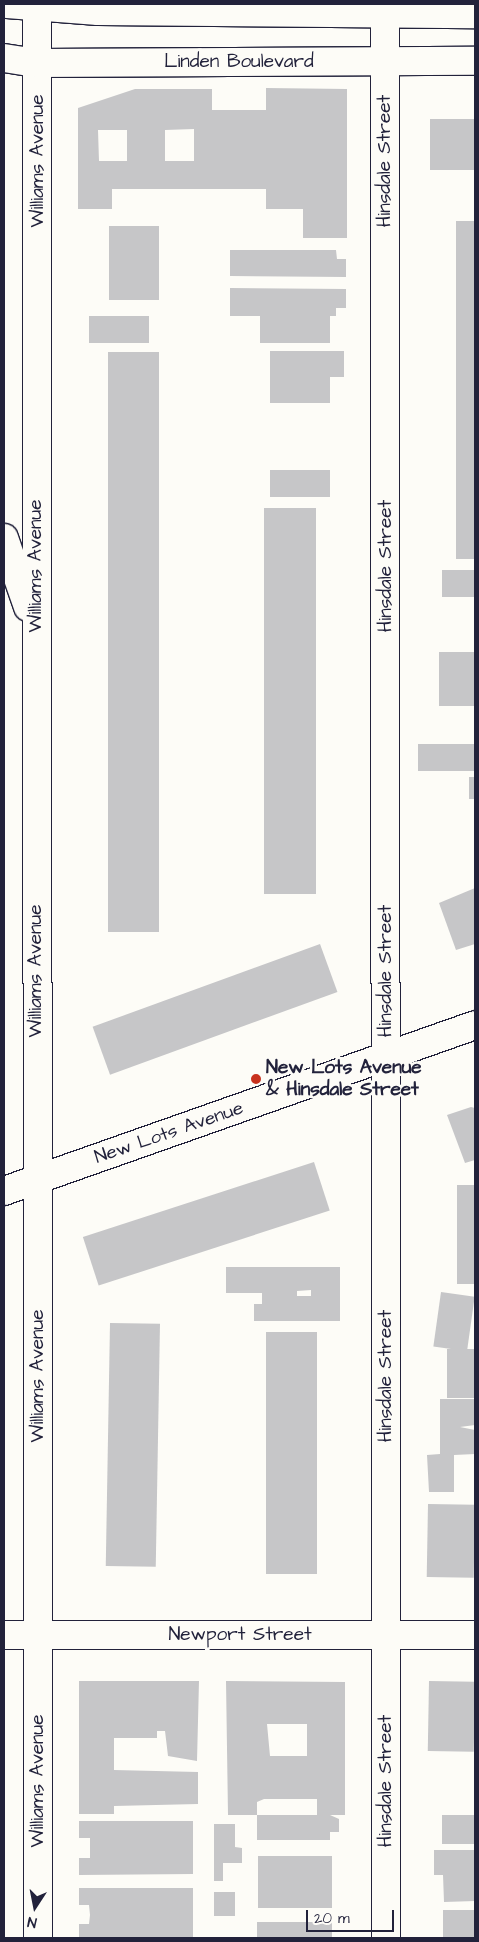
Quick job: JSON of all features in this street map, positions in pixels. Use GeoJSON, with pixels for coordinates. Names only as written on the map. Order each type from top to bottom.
{"type":"FeatureCollection","features":[{"type":"Feature","properties":{"kind":"main road"},"geometry":{"type":"LineString","coordinates":[[6,4],[37,6],[385,9],[475,14]]}},
{"type":"Feature","properties":{"kind":"main road","name":"Williams Avenue"},"geometry":{"type":"LineString","coordinates":[[37,6],[35,626],[38,1179],[38,1938]]}},
{"type":"Feature","properties":{"kind":"main road","name":"Hinsdale Street"},"geometry":{"type":"LineString","coordinates":[[385,9],[386,1938]]}},
{"type":"Feature","properties":{"kind":"main road","name":"Linden Boulevard"},"geometry":{"type":"LineString","coordinates":[[4,58],[37,63],[475,61]]}},
{"type":"Feature","properties":{"kind":"main road"},"geometry":{"type":"LineString","coordinates":[[4,76],[37,63]]}},
{"type":"Feature","properties":{"kind":"main road"},"geometry":{"type":"LineString","coordinates":[[4,538],[35,626]]}},
{"type":"Feature","properties":{"kind":"main road","name":"New Lots Avenue"},"geometry":{"type":"LineString","coordinates":[[4,1191],[475,1025]]}},
{"type":"Feature","properties":{"kind":"main road","name":"Newport Street"},"geometry":{"type":"LineString","coordinates":[[4,1635],[475,1635]]}},
{"type":"Feature","properties":{"kind":"building"},"geometry":{"type":"Polygon","coordinates":[[[266,88],[347,89],[347,238],[303,238],[303,209],[266,209],[266,189],[112,189],[112,209],[78,209],[78,108],[135,89],[212,89],[212,110],[266,110],[266,88]],[[194,129],[165,130],[165,161],[194,161],[194,129]],[[98,130],[99,161],[127,161],[127,130],[98,130]]]}},
{"type":"Feature","properties":{"kind":"building"},"geometry":{"type":"Polygon","coordinates":[[[430,119],[475,119],[475,170],[430,170],[430,119]]]}},
{"type":"Feature","properties":{"kind":"building"},"geometry":{"type":"Polygon","coordinates":[[[456,221],[475,221],[475,559],[456,559],[456,221]]]}},
{"type":"Feature","properties":{"kind":"building"},"geometry":{"type":"Polygon","coordinates":[[[109,226],[159,226],[159,300],[109,300],[109,226]]]}},
{"type":"Feature","properties":{"kind":"building"},"geometry":{"type":"Polygon","coordinates":[[[230,250],[336,250],[337,259],[346,259],[346,277],[230,276],[230,250]]]}},
{"type":"Feature","properties":{"kind":"building"},"geometry":{"type":"Polygon","coordinates":[[[230,288],[346,289],[346,308],[336,308],[336,316],[330,316],[330,343],[260,343],[260,316],[230,316],[230,288]]]}},
{"type":"Feature","properties":{"kind":"building"},"geometry":{"type":"Polygon","coordinates":[[[89,316],[149,316],[149,343],[89,343],[89,316]]]}},
{"type":"Feature","properties":{"kind":"building"},"geometry":{"type":"Polygon","coordinates":[[[270,351],[344,351],[344,377],[330,377],[330,403],[270,403],[270,351]]]}},
{"type":"Feature","properties":{"kind":"building"},"geometry":{"type":"Polygon","coordinates":[[[108,352],[159,352],[159,932],[108,932],[108,352]]]}},
{"type":"Feature","properties":{"kind":"building"},"geometry":{"type":"Polygon","coordinates":[[[270,470],[330,470],[330,497],[270,497],[270,470]]]}},
{"type":"Feature","properties":{"kind":"building"},"geometry":{"type":"Polygon","coordinates":[[[264,508],[316,508],[316,894],[264,894],[264,508]]]}},
{"type":"Feature","properties":{"kind":"building"},"geometry":{"type":"Polygon","coordinates":[[[442,570],[475,570],[475,597],[442,597],[442,570]]]}},
{"type":"Feature","properties":{"kind":"building"},"geometry":{"type":"Polygon","coordinates":[[[439,652],[475,652],[475,706],[439,706],[439,652]]]}},
{"type":"Feature","properties":{"kind":"building"},"geometry":{"type":"Polygon","coordinates":[[[418,744],[475,744],[475,771],[418,771],[418,744]]]}},
{"type":"Feature","properties":{"kind":"building"},"geometry":{"type":"Polygon","coordinates":[[[469,777],[475,777],[475,799],[469,799],[469,777]]]}},
{"type":"Feature","properties":{"kind":"building"},"geometry":{"type":"Polygon","coordinates":[[[475,888],[475,944],[456,950],[439,903],[475,888]]]}},
{"type":"Feature","properties":{"kind":"building"},"geometry":{"type":"Polygon","coordinates":[[[320,944],[337,992],[110,1075],[93,1027],[320,944]]]}},
{"type":"Feature","properties":{"kind":"building"},"geometry":{"type":"Polygon","coordinates":[[[471,1107],[475,1108],[475,1160],[465,1163],[447,1115],[471,1107]]]}},
{"type":"Feature","properties":{"kind":"building"},"geometry":{"type":"Polygon","coordinates":[[[314,1162],[330,1211],[99,1286],[83,1237],[314,1162]]]}},
{"type":"Feature","properties":{"kind":"building"},"geometry":{"type":"Polygon","coordinates":[[[457,1185],[475,1185],[475,1284],[457,1284],[457,1185]]]}},
{"type":"Feature","properties":{"kind":"building"},"geometry":{"type":"Polygon","coordinates":[[[226,1267],[340,1267],[340,1321],[254,1321],[254,1304],[262,1304],[262,1293],[226,1293],[226,1267]],[[311,1290],[297,1291],[297,1296],[311,1296],[311,1290]]]}},
{"type":"Feature","properties":{"kind":"building"},"geometry":{"type":"Polygon","coordinates":[[[441,1292],[475,1297],[467,1351],[433,1346],[441,1292]]]}},
{"type":"Feature","properties":{"kind":"building"},"geometry":{"type":"Polygon","coordinates":[[[110,1323],[160,1324],[156,1567],[106,1566],[110,1323]]]}},
{"type":"Feature","properties":{"kind":"building"},"geometry":{"type":"Polygon","coordinates":[[[266,1332],[317,1332],[317,1574],[266,1574],[266,1332]]]}},
{"type":"Feature","properties":{"kind":"building"},"geometry":{"type":"Polygon","coordinates":[[[447,1349],[475,1349],[475,1398],[447,1398],[447,1349]]]}},
{"type":"Feature","properties":{"kind":"building"},"geometry":{"type":"Polygon","coordinates":[[[440,1399],[475,1399],[475,1425],[460,1427],[475,1430],[475,1454],[454,1455],[454,1492],[429,1492],[427,1455],[440,1454],[440,1399]]]}},
{"type":"Feature","properties":{"kind":"building"},"geometry":{"type":"Polygon","coordinates":[[[428,1504],[475,1505],[474,1578],[427,1577],[428,1504]]]}},
{"type":"Feature","properties":{"kind":"building"},"geometry":{"type":"Polygon","coordinates":[[[79,1681],[199,1681],[197,1761],[168,1756],[165,1731],[157,1731],[157,1738],[114,1738],[114,1770],[198,1772],[198,1804],[114,1806],[114,1814],[79,1814],[79,1681]]]}},
{"type":"Feature","properties":{"kind":"building"},"geometry":{"type":"Polygon","coordinates":[[[226,1681],[345,1682],[345,1815],[330,1815],[339,1819],[339,1832],[330,1832],[330,1840],[257,1840],[257,1815],[228,1815],[226,1681]],[[267,1724],[270,1756],[307,1756],[307,1724],[267,1724]],[[264,1799],[257,1802],[257,1815],[317,1815],[317,1799],[264,1799]]]}},
{"type":"Feature","properties":{"kind":"building"},"geometry":{"type":"Polygon","coordinates":[[[429,1681],[475,1682],[474,1752],[428,1751],[429,1681]]]}},
{"type":"Feature","properties":{"kind":"building"},"geometry":{"type":"Polygon","coordinates":[[[442,1815],[475,1815],[475,1844],[442,1844],[442,1815]]]}},
{"type":"Feature","properties":{"kind":"building"},"geometry":{"type":"Polygon","coordinates":[[[79,1821],[193,1821],[193,1874],[79,1875],[79,1858],[90,1858],[90,1838],[79,1838],[79,1821]]]}},
{"type":"Feature","properties":{"kind":"building"},"geometry":{"type":"Polygon","coordinates":[[[214,1824],[235,1824],[235,1847],[242,1848],[242,1863],[223,1863],[223,1881],[214,1881],[214,1824]]]}},
{"type":"Feature","properties":{"kind":"building"},"geometry":{"type":"Polygon","coordinates":[[[434,1850],[475,1850],[475,1901],[444,1902],[443,1875],[434,1875],[434,1850]]]}},
{"type":"Feature","properties":{"kind":"building"},"geometry":{"type":"Polygon","coordinates":[[[258,1856],[332,1856],[332,1908],[258,1908],[258,1856]]]}},
{"type":"Feature","properties":{"kind":"building"},"geometry":{"type":"Polygon","coordinates":[[[79,1888],[193,1888],[193,1938],[79,1938],[79,1924],[89,1924],[90,1915],[89,1905],[79,1905],[79,1888]]]}},
{"type":"Feature","properties":{"kind":"building"},"geometry":{"type":"Polygon","coordinates":[[[214,1892],[235,1892],[235,1916],[214,1916],[214,1892]]]}},
{"type":"Feature","properties":{"kind":"building"},"geometry":{"type":"Polygon","coordinates":[[[443,1910],[475,1910],[475,1938],[443,1938],[443,1910]]]}},
{"type":"Feature","properties":{"kind":"building"},"geometry":{"type":"Polygon","coordinates":[[[257,1922],[332,1922],[332,1938],[257,1938],[257,1922]]]}},
{"type":"Feature","properties":{"kind":"place","name":"New Lots Avenue & Hinsdale Street"},"geometry":{"type":"Point","coordinates":[256,1079]}}]}
